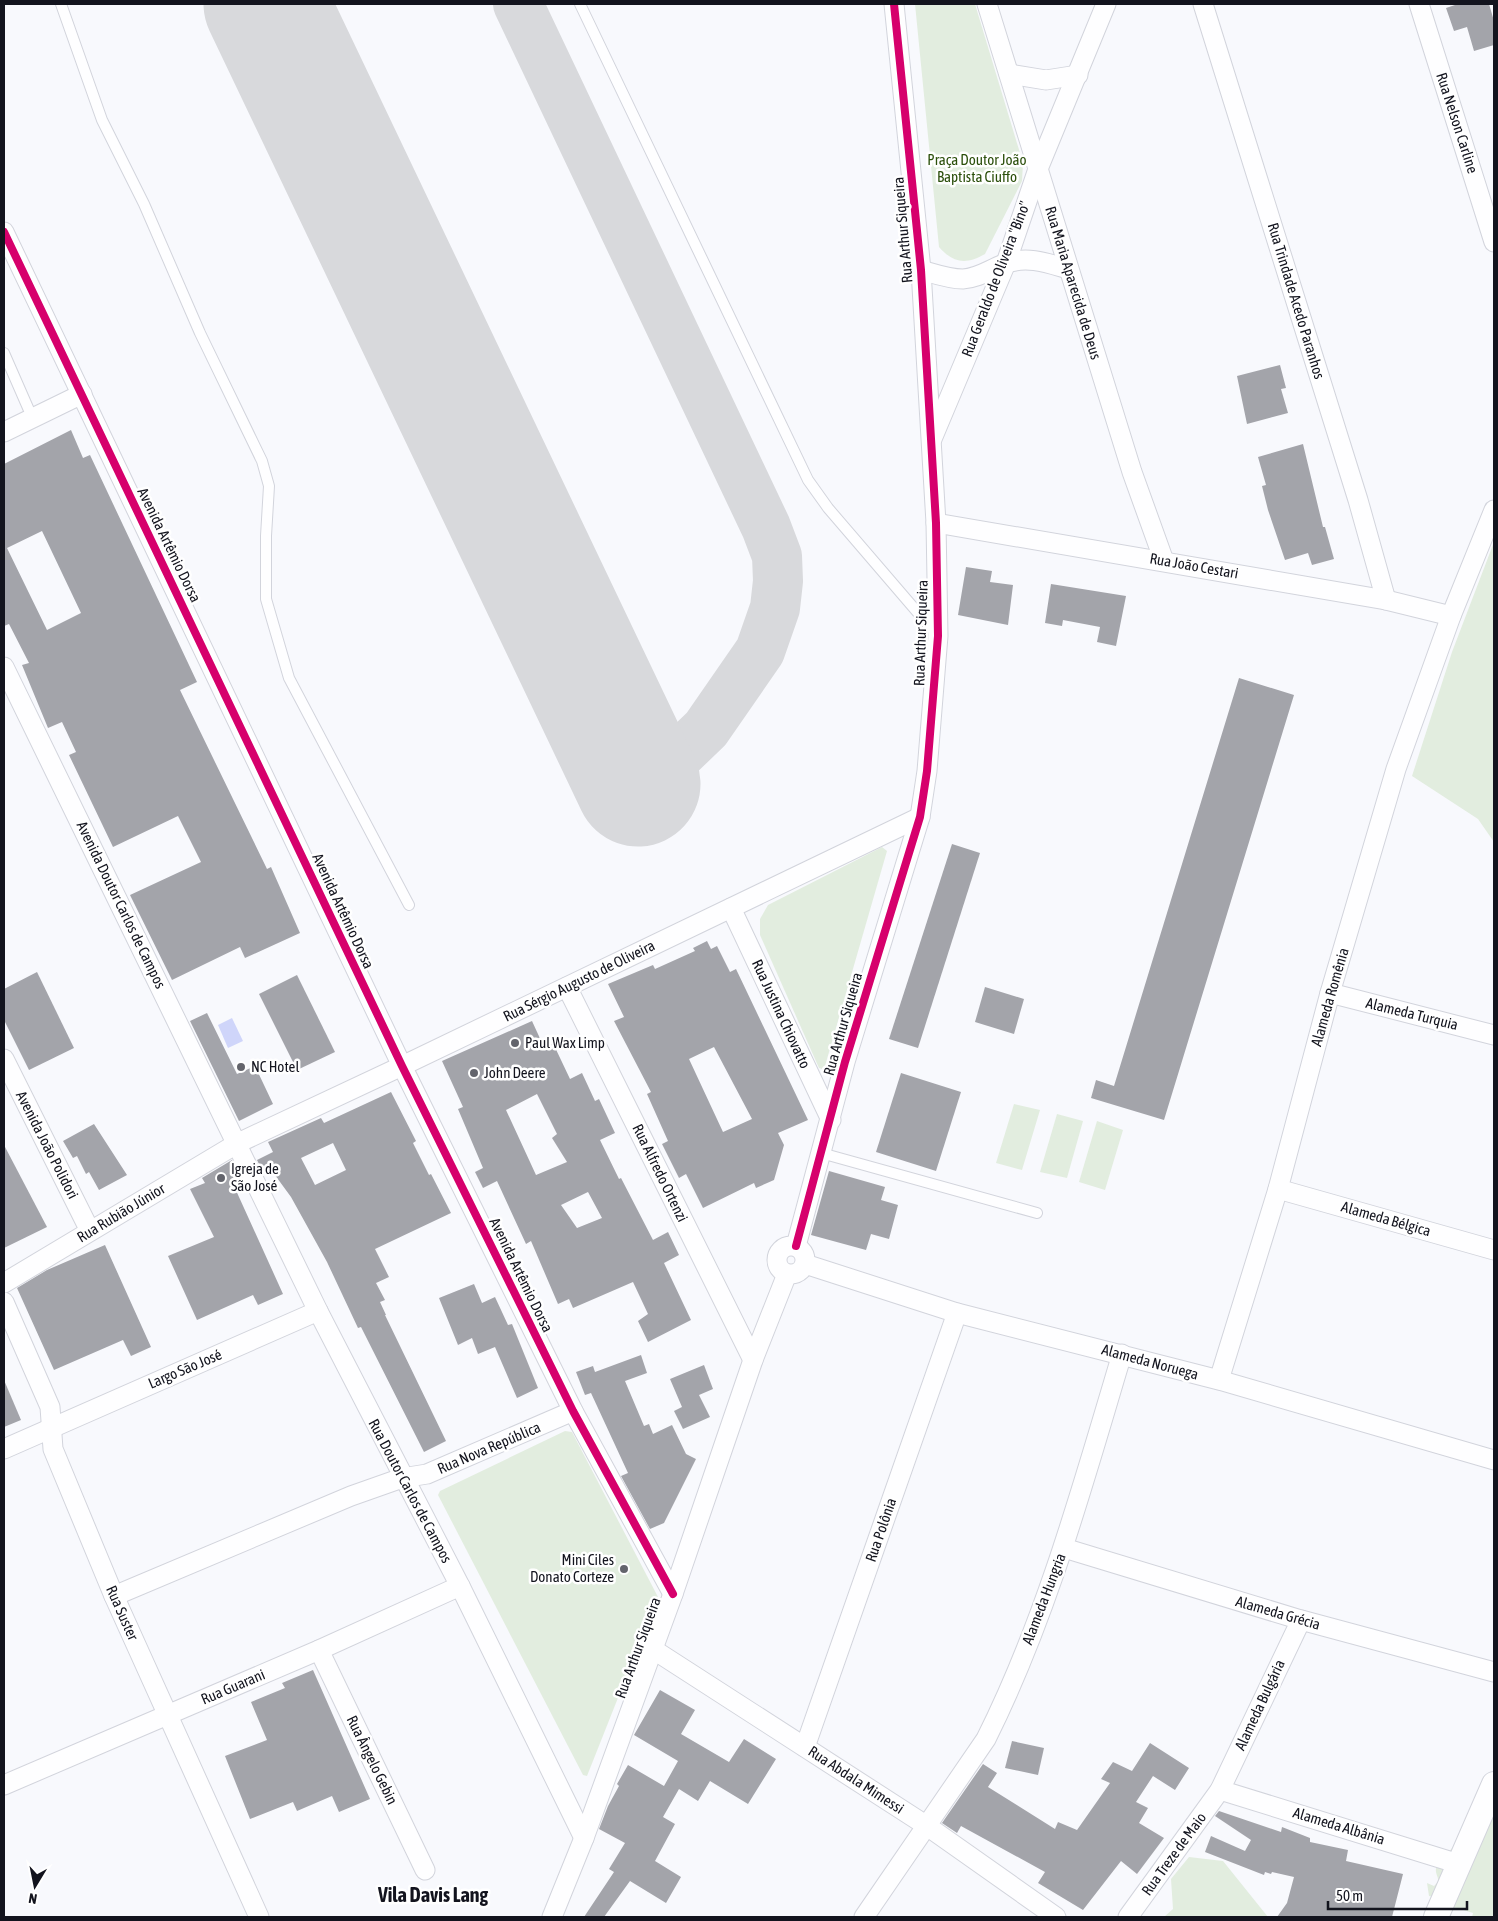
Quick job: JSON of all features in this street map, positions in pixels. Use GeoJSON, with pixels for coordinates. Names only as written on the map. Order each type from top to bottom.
{"type":"FeatureCollection","features":[{"type":"Feature","properties":{"kind":"street","name":"Rua Arthur Siqueira"},"geometry":{"type":"LineString","coordinates":[[796,1246],[845,1062],[920,817],[927,770],[938,636],[936,523],[921,270],[894,4]]}},
{"type":"Feature","properties":{"kind":"street","name":"Rua Maria Aparecida de Deus"},"geometry":{"type":"LineString","coordinates":[[987,4],[1132,472],[1164,561]]}},
{"type":"Feature","properties":{"kind":"street","name":"Rua Geraldo de Oliveira \"Bino\""},"geometry":{"type":"LineString","coordinates":[[930,442],[1006,263],[1038,169],[1106,4]]}},
{"type":"Feature","properties":{"kind":"street","name":"Rua Trindade Acedo Paranhos"},"geometry":{"type":"LineString","coordinates":[[1203,4],[1358,500],[1386,600]]}},
{"type":"Feature","properties":{"kind":"street","name":"Rua Nelson Carline"},"geometry":{"type":"LineString","coordinates":[[1419,4],[1494,242]]}},
{"type":"Feature","properties":{"kind":"street"},"geometry":{"type":"LineString","coordinates":[[1009,74],[1046,80],[1078,75]]}},
{"type":"Feature","properties":{"kind":"street","name":"Avenida Artêmio Dorsa"},"geometry":{"type":"LineString","coordinates":[[4,232],[402,1066],[573,1411],[673,1594]]}},
{"type":"Feature","properties":{"kind":"street"},"geometry":{"type":"LineString","coordinates":[[921,270],[950,278],[965,279],[984,275],[1006,263],[1024,260],[1040,260],[1068,269]]}},
{"type":"Feature","properties":{"kind":"street"},"geometry":{"type":"LineString","coordinates":[[4,432],[82,394]]}},
{"type":"Feature","properties":{"kind":"street","name":"Alameda Romênia"},"geometry":{"type":"LineString","coordinates":[[1218,1380],[1278,1189],[1330,993],[1396,769],[1451,616],[1494,510]]}},
{"type":"Feature","properties":{"kind":"street","name":"Rua João Cestari"},"geometry":{"type":"LineString","coordinates":[[936,523],[1386,600],[1451,616]]}},
{"type":"Feature","properties":{"kind":"street","name":"Avenida Doutor Carlos de Campos"},"geometry":{"type":"LineString","coordinates":[[4,667],[238,1143]]}},
{"type":"Feature","properties":{"kind":"street","name":"Rua Sérgio Augusto de Oliveira"},"geometry":{"type":"LineString","coordinates":[[238,1143],[920,817]]}},
{"type":"Feature","properties":{"kind":"street","name":"Rua Justina Chiovatto"},"geometry":{"type":"LineString","coordinates":[[731,908],[831,1120]]}},
{"type":"Feature","properties":{"kind":"street","name":"Rua Alfredo Ortenzi"},"geometry":{"type":"LineString","coordinates":[[567,987],[753,1360]]}},
{"type":"Feature","properties":{"kind":"street","name":"Alameda Turquia"},"geometry":{"type":"LineString","coordinates":[[1330,993],[1494,1035]]}},
{"type":"Feature","properties":{"kind":"street","name":"Avenida João Polidori"},"geometry":{"type":"LineString","coordinates":[[4,1059],[90,1231]]}},
{"type":"Feature","properties":{"kind":"street","name":"Rua Rubião Júnior"},"geometry":{"type":"LineString","coordinates":[[4,1283],[238,1143]]}},
{"type":"Feature","properties":{"kind":"street","name":"Rua Doutor Carlos de Campos"},"geometry":{"type":"LineString","coordinates":[[238,1143],[318,1311],[402,1478],[460,1586],[584,1838]]}},
{"type":"Feature","properties":{"kind":"street","name":"Alameda Bélgica"},"geometry":{"type":"LineString","coordinates":[[1278,1189],[1494,1250]]}},
{"type":"Feature","properties":{"kind":"street"},"geometry":{"type":"LineString","coordinates":[[791,1245],[796,1246],[803,1252],[805,1264],[800,1272],[787,1274],[779,1268],[776,1258],[781,1249],[791,1245]]}},
{"type":"Feature","properties":{"kind":"street","name":"Alameda Noruega"},"geometry":{"type":"LineString","coordinates":[[805,1264],[958,1313],[1218,1380],[1494,1460]]}},
{"type":"Feature","properties":{"kind":"street","name":"Rua Arthur Siqueira"},"geometry":{"type":"LineString","coordinates":[[552,1917],[584,1838],[673,1594],[753,1360],[787,1274]]}},
{"type":"Feature","properties":{"kind":"street","name":"Rua Suster"},"geometry":{"type":"LineString","coordinates":[[4,1302],[50,1407],[53,1449],[114,1596],[259,1917]]}},
{"type":"Feature","properties":{"kind":"street","name":"Largo São José"},"geometry":{"type":"LineString","coordinates":[[4,1449],[318,1311]]}},
{"type":"Feature","properties":{"kind":"street","name":"Rua Polônia"},"geometry":{"type":"LineString","coordinates":[[805,1747],[958,1313]]}},
{"type":"Feature","properties":{"kind":"street","name":"Alameda Hungria"},"geometry":{"type":"LineString","coordinates":[[864,1917],[986,1739],[1000,1712],[1064,1548],[1122,1354]]}},
{"type":"Feature","properties":{"kind":"street","name":"Rua Nova República"},"geometry":{"type":"LineString","coordinates":[[114,1596],[351,1496],[402,1478],[427,1474],[573,1411]]}},
{"type":"Feature","properties":{"kind":"street","name":"Alameda Grécia"},"geometry":{"type":"LineString","coordinates":[[1064,1548],[1301,1620],[1494,1672]]}},
{"type":"Feature","properties":{"kind":"street","name":"Rua Guarani"},"geometry":{"type":"LineString","coordinates":[[4,1785],[319,1650],[460,1586]]}},
{"type":"Feature","properties":{"kind":"street","name":"Alameda Bulgária"},"geometry":{"type":"LineString","coordinates":[[1220,1790],[1301,1620]]}},
{"type":"Feature","properties":{"kind":"street","name":"Rua Abdala Mimessi"},"geometry":{"type":"LineString","coordinates":[[652,1648],[927,1826],[1056,1917]]}},
{"type":"Feature","properties":{"kind":"street","name":"Rua Ângelo Gebin"},"geometry":{"type":"LineString","coordinates":[[319,1650],[425,1870]]}},
{"type":"Feature","properties":{"kind":"street"},"geometry":{"type":"LineString","coordinates":[[1436,1917],[1494,1784]]}},
{"type":"Feature","properties":{"kind":"street","name":"Alameda Albânia"},"geometry":{"type":"LineString","coordinates":[[1220,1790],[1458,1864]]}},
{"type":"Feature","properties":{"kind":"street","name":"Rua Treze de Maio"},"geometry":{"type":"LineString","coordinates":[[1128,1917],[1220,1790]]}},
{"type":"Feature","properties":{"kind":"lane"},"geometry":{"type":"LineString","coordinates":[[61,4],[102,120],[144,204],[200,333],[262,461],[269,486],[266,536],[266,599],[289,678],[409,905]]}},
{"type":"Feature","properties":{"kind":"lane","name":"Rua Arthur Siqueira"},"geometry":{"type":"LineString","coordinates":[[580,4],[808,480],[828,508],[938,636]]}},
{"type":"Feature","properties":{"kind":"lane"},"geometry":{"type":"LineString","coordinates":[[4,354],[32,417]]}},
{"type":"Feature","properties":{"kind":"lane"},"geometry":{"type":"LineString","coordinates":[[821,1152],[1037,1213]]}},
{"type":"Feature","properties":{"kind":"green space","name":"Praça Doutor João Baptista Ciuffo"},"geometry":{"type":"Polygon","coordinates":[[[915,4],[975,4],[1023,163],[1022,181],[985,254],[972,260],[960,261],[949,256],[939,247],[915,4]]]}},
{"type":"Feature","properties":{"kind":"green space"},"geometry":{"type":"Polygon","coordinates":[[[1494,542],[1494,842],[1478,819],[1412,776],[1452,652],[1494,542]]]}},
{"type":"Feature","properties":{"kind":"green space"},"geometry":{"type":"Polygon","coordinates":[[[882,847],[887,851],[825,1066],[822,1069],[819,1068],[760,935],[760,919],[768,905],[882,847]]]}},
{"type":"Feature","properties":{"kind":"green space"},"geometry":{"type":"Polygon","coordinates":[[[1014,1104],[1040,1110],[1022,1170],[996,1163],[1014,1104]]]}},
{"type":"Feature","properties":{"kind":"green space"},"geometry":{"type":"Polygon","coordinates":[[[1057,1114],[1083,1121],[1067,1178],[1040,1172],[1057,1114]]]}},
{"type":"Feature","properties":{"kind":"green space"},"geometry":{"type":"Polygon","coordinates":[[[1097,1121],[1123,1130],[1105,1190],[1079,1182],[1097,1121]]]}},
{"type":"Feature","properties":{"kind":"green space"},"geometry":{"type":"Polygon","coordinates":[[[565,1431],[572,1432],[658,1597],[587,1776],[583,1775],[438,1495],[440,1491],[565,1431]]]}},
{"type":"Feature","properties":{"kind":"green space"},"geometry":{"type":"Polygon","coordinates":[[[1494,1806],[1494,1917],[1472,1917],[1473,1913],[1457,1908],[1450,1912],[1434,1897],[1429,1896],[1427,1883],[1434,1886],[1438,1882],[1436,1868],[1439,1863],[1494,1806]]]}},
{"type":"Feature","properties":{"kind":"green space"},"geometry":{"type":"Polygon","coordinates":[[[1189,1857],[1223,1861],[1268,1917],[1164,1917],[1173,1909],[1171,1879],[1189,1857]]]}},
{"type":"Feature","properties":{"kind":"water"},"geometry":{"type":"Polygon","coordinates":[[[232,1018],[243,1041],[228,1048],[218,1025],[232,1018]]]}},
{"type":"Feature","properties":{"kind":"building"},"geometry":{"type":"Polygon","coordinates":[[[1458,4],[1489,4],[1494,21],[1494,45],[1474,51],[1467,27],[1454,31],[1446,8],[1458,4]]]}},
{"type":"Feature","properties":{"kind":"building"},"geometry":{"type":"Polygon","coordinates":[[[1280,365],[1286,388],[1281,389],[1288,413],[1247,424],[1237,376],[1280,365]]]}},
{"type":"Feature","properties":{"kind":"building"},"geometry":{"type":"Polygon","coordinates":[[[71,430],[83,458],[90,455],[197,682],[180,690],[267,869],[271,867],[300,933],[245,958],[240,947],[172,980],[130,895],[201,862],[178,816],[113,847],[69,755],[76,752],[62,722],[48,728],[22,665],[29,663],[9,624],[4,626],[4,464],[71,430]],[[42,531],[7,548],[47,630],[81,613],[42,531]]]}},
{"type":"Feature","properties":{"kind":"building"},"geometry":{"type":"Polygon","coordinates":[[[1303,444],[1323,527],[1325,527],[1334,559],[1312,565],[1308,553],[1285,560],[1268,510],[1262,486],[1266,485],[1258,457],[1303,444]]]}},
{"type":"Feature","properties":{"kind":"building"},"geometry":{"type":"Polygon","coordinates":[[[966,567],[992,571],[990,582],[1013,585],[1008,625],[958,615],[966,567]]]}},
{"type":"Feature","properties":{"kind":"building"},"geometry":{"type":"Polygon","coordinates":[[[1051,584],[1126,596],[1116,646],[1097,642],[1100,627],[1063,620],[1062,626],[1045,623],[1051,584]]]}},
{"type":"Feature","properties":{"kind":"building"},"geometry":{"type":"Polygon","coordinates":[[[1239,678],[1294,695],[1164,1120],[1091,1098],[1096,1080],[1114,1086],[1239,678]]]}},
{"type":"Feature","properties":{"kind":"building"},"geometry":{"type":"Polygon","coordinates":[[[952,844],[980,853],[918,1048],[889,1039],[952,844]]]}},
{"type":"Feature","properties":{"kind":"building"},"geometry":{"type":"Polygon","coordinates":[[[707,941],[711,949],[717,946],[730,972],[736,969],[808,1120],[778,1133],[784,1145],[774,1180],[756,1188],[754,1183],[703,1208],[686,1174],[679,1178],[662,1144],[668,1141],[647,1094],[651,1092],[614,1021],[624,1017],[608,984],[653,965],[655,969],[695,951],[693,948],[707,941]],[[714,1047],[689,1059],[723,1132],[752,1119],[714,1047]]]}},
{"type":"Feature","properties":{"kind":"building"},"geometry":{"type":"Polygon","coordinates":[[[37,972],[74,1048],[29,1070],[4,1020],[4,989],[37,972]]]}},
{"type":"Feature","properties":{"kind":"building"},"geometry":{"type":"Polygon","coordinates":[[[297,975],[335,1052],[297,1070],[259,994],[297,975]]]}},
{"type":"Feature","properties":{"kind":"building"},"geometry":{"type":"Polygon","coordinates":[[[985,987],[1024,999],[1014,1034],[975,1022],[985,987]]]}},
{"type":"Feature","properties":{"kind":"building"},"geometry":{"type":"Polygon","coordinates":[[[207,1013],[237,1074],[255,1066],[273,1104],[239,1121],[190,1021],[207,1013]]]}},
{"type":"Feature","properties":{"kind":"building"},"geometry":{"type":"Polygon","coordinates":[[[532,1021],[543,1045],[552,1041],[570,1079],[582,1073],[595,1101],[599,1099],[615,1133],[600,1140],[653,1240],[668,1232],[679,1255],[664,1263],[691,1320],[648,1342],[638,1321],[648,1314],[633,1282],[573,1308],[569,1299],[558,1304],[531,1241],[526,1244],[497,1181],[483,1188],[475,1172],[483,1168],[458,1109],[463,1107],[442,1061],[532,1021]],[[537,1094],[506,1110],[536,1175],[567,1162],[552,1138],[557,1134],[537,1094]],[[588,1192],[561,1205],[577,1228],[602,1218],[588,1192]]]}},
{"type":"Feature","properties":{"kind":"building"},"geometry":{"type":"Polygon","coordinates":[[[901,1073],[961,1092],[936,1171],[876,1152],[901,1073]]]}},
{"type":"Feature","properties":{"kind":"building"},"geometry":{"type":"Polygon","coordinates":[[[391,1092],[416,1141],[413,1143],[451,1213],[375,1249],[389,1277],[376,1283],[385,1300],[380,1302],[446,1441],[424,1452],[361,1327],[358,1328],[327,1262],[291,1197],[272,1171],[264,1174],[257,1160],[273,1152],[268,1142],[321,1118],[324,1123],[391,1092]],[[333,1143],[301,1158],[315,1185],[346,1170],[333,1143]]]}},
{"type":"Feature","properties":{"kind":"building"},"geometry":{"type":"Polygon","coordinates":[[[94,1124],[127,1175],[99,1190],[89,1172],[86,1174],[77,1156],[73,1158],[63,1141],[94,1124]]]}},
{"type":"Feature","properties":{"kind":"building"},"geometry":{"type":"Polygon","coordinates":[[[4,1145],[47,1227],[4,1248],[4,1145]]]}},
{"type":"Feature","properties":{"kind":"building"},"geometry":{"type":"Polygon","coordinates":[[[232,1160],[243,1183],[234,1186],[283,1294],[258,1305],[253,1295],[197,1320],[168,1256],[214,1237],[190,1189],[205,1183],[202,1178],[232,1160]]]}},
{"type":"Feature","properties":{"kind":"building"},"geometry":{"type":"Polygon","coordinates":[[[829,1171],[885,1187],[881,1200],[898,1205],[889,1239],[871,1234],[866,1250],[811,1235],[829,1171]]]}},
{"type":"Feature","properties":{"kind":"building"},"geometry":{"type":"Polygon","coordinates":[[[105,1245],[151,1347],[131,1356],[123,1340],[54,1370],[17,1288],[47,1270],[105,1245]]]}},
{"type":"Feature","properties":{"kind":"building"},"geometry":{"type":"Polygon","coordinates":[[[474,1284],[482,1303],[495,1297],[508,1325],[512,1324],[538,1388],[517,1398],[495,1347],[478,1354],[472,1338],[458,1345],[439,1298],[474,1284]]]}},
{"type":"Feature","properties":{"kind":"building"},"geometry":{"type":"Polygon","coordinates":[[[641,1355],[647,1373],[625,1381],[644,1426],[649,1424],[653,1434],[672,1425],[686,1454],[696,1459],[664,1523],[650,1529],[621,1476],[628,1473],[591,1393],[585,1395],[576,1372],[593,1366],[595,1372],[641,1355]]]}},
{"type":"Feature","properties":{"kind":"building"},"geometry":{"type":"Polygon","coordinates":[[[704,1365],[713,1389],[699,1395],[710,1417],[683,1429],[674,1411],[682,1407],[670,1379],[704,1365]]]}},
{"type":"Feature","properties":{"kind":"building"},"geometry":{"type":"Polygon","coordinates":[[[4,1380],[21,1420],[4,1427],[4,1380]]]}},
{"type":"Feature","properties":{"kind":"building"},"geometry":{"type":"Polygon","coordinates":[[[313,1670],[370,1799],[339,1812],[332,1796],[297,1811],[293,1802],[250,1819],[225,1756],[267,1740],[251,1702],[285,1688],[282,1683],[313,1670]]]}},
{"type":"Feature","properties":{"kind":"building"},"geometry":{"type":"Polygon","coordinates":[[[660,1690],[695,1710],[681,1734],[729,1762],[744,1739],[776,1759],[748,1804],[710,1781],[698,1801],[679,1789],[663,1817],[675,1824],[655,1861],[681,1877],[666,1903],[630,1881],[604,1917],[584,1917],[614,1872],[609,1869],[625,1843],[599,1829],[608,1806],[619,1786],[617,1784],[628,1765],[664,1786],[678,1761],[634,1735],[660,1690]]]}},
{"type":"Feature","properties":{"kind":"building"},"geometry":{"type":"Polygon","coordinates":[[[1012,1741],[1044,1748],[1038,1775],[1005,1768],[1012,1741]]]}},
{"type":"Feature","properties":{"kind":"building"},"geometry":{"type":"Polygon","coordinates":[[[1150,1743],[1189,1768],[1175,1790],[1153,1776],[1136,1802],[1148,1808],[1139,1823],[1164,1838],[1137,1874],[1121,1861],[1083,1910],[1038,1883],[1045,1872],[961,1826],[957,1833],[942,1823],[983,1764],[997,1773],[988,1787],[1055,1829],[1058,1822],[1077,1830],[1110,1783],[1101,1779],[1113,1762],[1132,1771],[1150,1743]]]}},
{"type":"Feature","properties":{"kind":"building"},"geometry":{"type":"Polygon","coordinates":[[[1219,1811],[1281,1832],[1282,1827],[1310,1838],[1310,1842],[1348,1850],[1346,1861],[1403,1874],[1392,1917],[1277,1917],[1287,1903],[1294,1877],[1272,1872],[1271,1874],[1265,1872],[1264,1875],[1205,1852],[1211,1836],[1245,1851],[1251,1840],[1215,1816],[1219,1811]]]}},
{"type":"Feature","properties":{"kind":"taxiway"},"geometry":{"type":"LineString","coordinates":[[518,4],[766,527],[777,556],[778,581],[775,608],[760,651],[706,729],[681,753],[638,784]]}},
{"type":"Feature","properties":{"kind":"runway"},"geometry":{"type":"LineString","coordinates":[[266,4],[638,784]]}},
{"type":"Feature","properties":{"kind":"cycle path"},"geometry":{"type":"LineString","coordinates":[[796,1246],[845,1062],[920,817],[927,771],[938,636],[936,523],[921,270],[894,4]]}},
{"type":"Feature","properties":{"kind":"cycle path"},"geometry":{"type":"LineString","coordinates":[[4,232],[402,1066],[573,1411],[673,1594]]}},
{"type":"Feature","properties":{"kind":"place","name":"Paul Wax Limp"},"geometry":{"type":"Point","coordinates":[515,1043]}},
{"type":"Feature","properties":{"kind":"place","name":"NC Hotel"},"geometry":{"type":"Point","coordinates":[241,1067]}},
{"type":"Feature","properties":{"kind":"place","name":"John Deere"},"geometry":{"type":"Point","coordinates":[474,1073]}},
{"type":"Feature","properties":{"kind":"place","name":"Igreja de São José"},"geometry":{"type":"Point","coordinates":[221,1178]}},
{"type":"Feature","properties":{"kind":"place","name":"Mini Ciles Donato Corteze"},"geometry":{"type":"Point","coordinates":[624,1569]}},
{"type":"Feature","properties":{"kind":"district","name":"Vila Davis Lang"},"geometry":{"type":"Point","coordinates":[433,1895]}}]}
